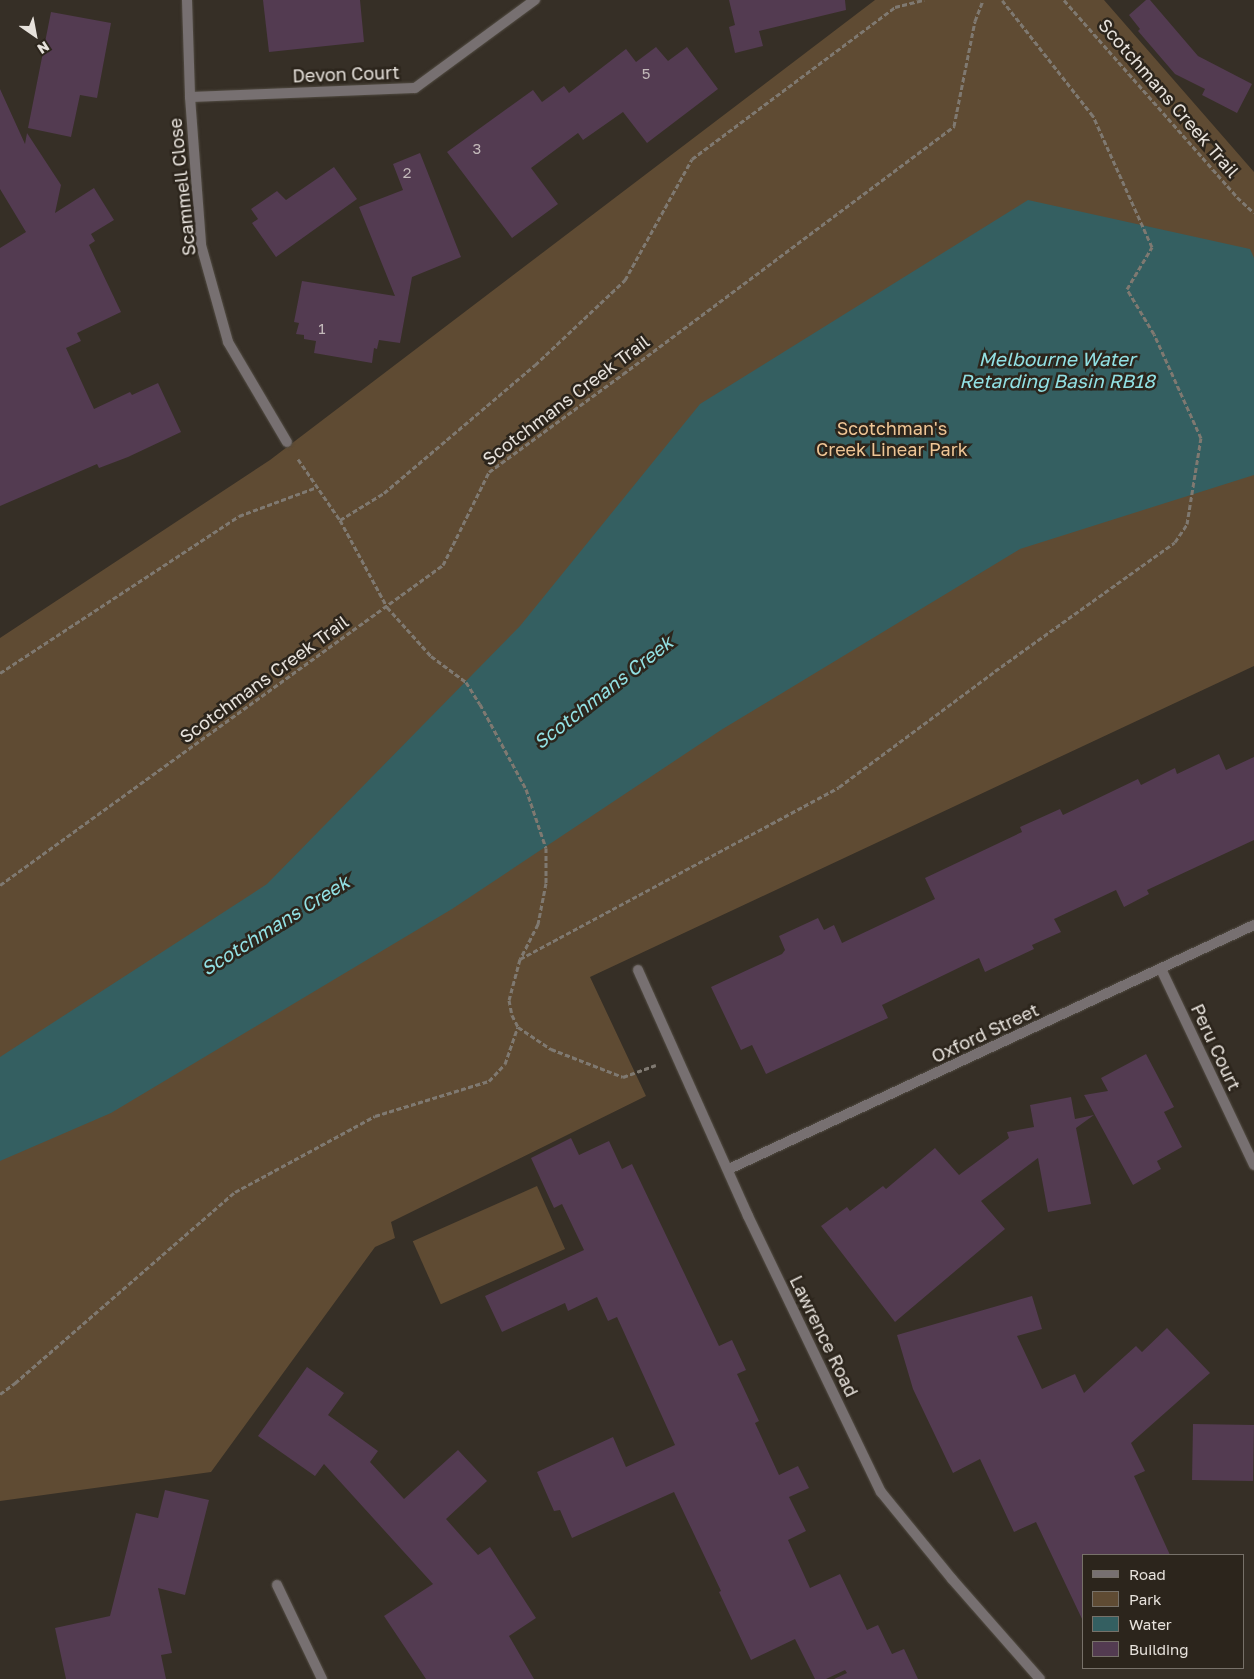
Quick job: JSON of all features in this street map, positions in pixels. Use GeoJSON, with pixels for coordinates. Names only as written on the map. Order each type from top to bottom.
{"type":"FeatureCollection","features":[{"type":"Feature","properties":{"kind":"street","name":"Scammell Close"},"geometry":{"type":"LineString","coordinates":[[187,0],[190,97],[201,245],[228,342],[287,442]]}},
{"type":"Feature","properties":{"kind":"street","name":"Devon Court"},"geometry":{"type":"LineString","coordinates":[[190,97],[415,88],[534,0]]}},
{"type":"Feature","properties":{"kind":"street","name":"Oxford Street"},"geometry":{"type":"LineString","coordinates":[[729,1169],[1161,970],[1254,925]]}},
{"type":"Feature","properties":{"kind":"street","name":"Lawrence Road"},"geometry":{"type":"LineString","coordinates":[[638,970],[729,1169],[748,1216],[881,1492],[952,1579],[1040,1679]]}},
{"type":"Feature","properties":{"kind":"street","name":"Peru Court"},"geometry":{"type":"LineString","coordinates":[[1161,970],[1254,1165]]}},
{"type":"Feature","properties":{"kind":"street"},"geometry":{"type":"LineString","coordinates":[[277,1585],[322,1679]]}},
{"type":"Feature","properties":{"kind":"path"},"geometry":{"type":"LineString","coordinates":[[340,520],[384,494],[535,365],[625,280],[692,159],[895,7],[924,0]]}},
{"type":"Feature","properties":{"kind":"path","name":"Scotchmans Creek Trail"},"geometry":{"type":"LineString","coordinates":[[0,885],[387,607],[442,565],[489,472],[954,126],[975,20],[983,0]]}},
{"type":"Feature","properties":{"kind":"path"},"geometry":{"type":"LineString","coordinates":[[520,959],[839,787],[995,671],[1175,542],[1188,524],[1201,438],[1154,334],[1127,289],[1152,247],[1093,116],[1002,0]]}},
{"type":"Feature","properties":{"kind":"path","name":"Scotchmans Creek Trail"},"geometry":{"type":"LineString","coordinates":[[1064,0],[1237,197],[1254,213]]}},
{"type":"Feature","properties":{"kind":"path"},"geometry":{"type":"LineString","coordinates":[[287,442],[340,520],[387,607],[431,656],[466,682],[526,789],[546,848],[546,883],[538,924],[520,959],[509,1000],[512,1015],[518,1027],[551,1049],[623,1077],[678,1057]]}},
{"type":"Feature","properties":{"kind":"path"},"geometry":{"type":"LineString","coordinates":[[0,673],[239,516],[317,486]]}},
{"type":"Feature","properties":{"kind":"path"},"geometry":{"type":"LineString","coordinates":[[0,1394],[235,1192],[376,1116],[489,1081],[505,1064],[518,1027]]}},
{"type":"Feature","properties":{"kind":"green space","name":"Scotchman's Creek Linear Park"},"geometry":{"type":"Polygon","coordinates":[[[875,0],[1104,0],[1254,172],[1254,666],[590,977],[646,1096],[391,1222],[395,1238],[375,1247],[211,1472],[0,1501],[0,638],[270,460],[875,0]]]}},
{"type":"Feature","properties":{"kind":"green space"},"geometry":{"type":"Polygon","coordinates":[[[537,1186],[565,1249],[441,1304],[413,1241],[537,1186]]]}},
{"type":"Feature","properties":{"kind":"water","name":"Melbourne Water Retarding Basin RB18"},"geometry":{"type":"Polygon","coordinates":[[[1028,200],[1250,249],[1254,258],[1254,475],[1020,549],[721,730],[452,909],[111,1113],[0,1161],[0,1057],[267,884],[520,626],[700,404],[1028,200]]]}},
{"type":"Feature","properties":{"kind":"building"},"geometry":{"type":"Polygon","coordinates":[[[263,0],[360,0],[364,42],[269,52],[263,0]]]}},
{"type":"Feature","properties":{"kind":"building"},"geometry":{"type":"Polygon","coordinates":[[[729,0],[845,0],[846,10],[759,31],[763,46],[735,53],[729,27],[735,25],[729,0]]]}},
{"type":"Feature","properties":{"kind":"building"},"geometry":{"type":"Polygon","coordinates":[[[1146,0],[1150,0],[1198,56],[1252,84],[1237,113],[1202,95],[1205,89],[1175,74],[1138,31],[1140,29],[1129,15],[1146,0]]]}},
{"type":"Feature","properties":{"kind":"building"},"geometry":{"type":"Polygon","coordinates":[[[51,12],[111,23],[97,98],[80,95],[71,137],[28,128],[51,12]]]}},
{"type":"Feature","properties":{"kind":"building"},"geometry":{"type":"Polygon","coordinates":[[[656,47],[668,61],[687,47],[718,89],[647,143],[623,112],[583,140],[578,133],[531,168],[558,204],[512,238],[447,152],[533,90],[542,102],[564,86],[569,93],[626,49],[636,62],[656,47]]]}},
{"type":"Feature","properties":{"kind":"building"},"geometry":{"type":"Polygon","coordinates":[[[0,89],[25,144],[27,133],[61,185],[55,213],[94,188],[114,220],[91,234],[95,241],[89,245],[121,312],[77,333],[81,341],[66,348],[94,409],[130,392],[132,395],[158,383],[181,432],[128,457],[99,468],[97,464],[0,506],[0,248],[26,232],[0,189],[0,89]]]}},
{"type":"Feature","properties":{"kind":"building"},"geometry":{"type":"Polygon","coordinates":[[[420,153],[461,257],[412,277],[400,343],[379,340],[377,349],[374,348],[372,363],[314,353],[316,341],[304,339],[304,335],[296,334],[299,323],[294,322],[302,281],[395,296],[359,207],[403,190],[393,164],[420,153]]]}},
{"type":"Feature","properties":{"kind":"building"},"geometry":{"type":"Polygon","coordinates":[[[334,167],[357,199],[276,257],[252,223],[258,219],[251,209],[277,191],[286,200],[334,167]]]}},
{"type":"Feature","properties":{"kind":"building"},"geometry":{"type":"Polygon","coordinates":[[[1219,754],[1226,770],[1254,757],[1254,840],[1147,890],[1149,894],[1124,907],[1116,890],[1054,919],[1061,932],[1032,945],[1034,949],[985,972],[979,958],[882,1005],[888,1018],[766,1074],[752,1045],[741,1050],[711,987],[782,954],[785,950],[779,936],[818,918],[824,930],[834,925],[842,943],[935,899],[925,878],[1022,832],[1020,827],[1060,809],[1063,815],[1138,779],[1141,785],[1175,768],[1177,774],[1219,754]]]}},
{"type":"Feature","properties":{"kind":"building"},"geometry":{"type":"Polygon","coordinates":[[[1146,1054],[1174,1107],[1164,1112],[1182,1147],[1157,1161],[1161,1169],[1133,1185],[1084,1095],[1108,1091],[1101,1078],[1146,1054]]]}},
{"type":"Feature","properties":{"kind":"building"},"geometry":{"type":"Polygon","coordinates":[[[1071,1097],[1075,1119],[1094,1115],[1076,1128],[1091,1204],[1048,1212],[1038,1158],[981,1201],[1005,1229],[895,1322],[821,1226],[847,1207],[850,1211],[883,1186],[886,1189],[935,1148],[959,1175],[1009,1138],[1007,1132],[1034,1127],[1030,1105],[1071,1097]]]}},
{"type":"Feature","properties":{"kind":"building"},"geometry":{"type":"Polygon","coordinates":[[[571,1138],[579,1155],[609,1141],[622,1169],[632,1164],[719,1346],[732,1340],[746,1370],[737,1374],[759,1421],[755,1423],[779,1475],[798,1466],[809,1488],[789,1497],[806,1531],[788,1540],[810,1588],[840,1574],[867,1630],[878,1625],[892,1654],[904,1649],[918,1679],[834,1679],[847,1673],[845,1670],[826,1679],[815,1679],[795,1639],[751,1660],[674,1492],[572,1538],[560,1510],[554,1511],[537,1472],[613,1437],[626,1467],[675,1445],[617,1317],[608,1321],[597,1297],[568,1311],[565,1303],[502,1332],[485,1296],[584,1250],[562,1204],[554,1208],[531,1158],[571,1138]]]}},
{"type":"Feature","properties":{"kind":"building"},"geometry":{"type":"Polygon","coordinates":[[[1032,1296],[1042,1329],[1017,1336],[1042,1389],[1075,1374],[1084,1393],[1136,1346],[1142,1352],[1167,1328],[1210,1373],[1131,1443],[1145,1471],[1134,1476],[1170,1554],[1082,1554],[1082,1619],[1036,1522],[1014,1532],[980,1459],[953,1473],[913,1389],[897,1335],[1032,1296]]]}},
{"type":"Feature","properties":{"kind":"building"},"geometry":{"type":"Polygon","coordinates":[[[307,1367],[344,1393],[328,1415],[378,1451],[370,1462],[404,1499],[458,1450],[487,1481],[446,1519],[478,1555],[490,1547],[536,1618],[509,1636],[534,1679],[426,1679],[384,1616],[433,1584],[324,1464],[315,1476],[258,1436],[307,1367]]]}},
{"type":"Feature","properties":{"kind":"building"},"geometry":{"type":"Polygon","coordinates":[[[1193,1424],[1254,1425],[1253,1481],[1192,1480],[1193,1424]]]}},
{"type":"Feature","properties":{"kind":"building"},"geometry":{"type":"Polygon","coordinates":[[[165,1490],[209,1500],[185,1595],[158,1588],[172,1653],[161,1655],[166,1679],[66,1679],[55,1628],[110,1616],[136,1513],[158,1518],[165,1490]]]}},
{"type":"Feature","properties":{"kind":"water label","name":"Scotchmans Creek"},"geometry":{"type":"Point","coordinates":[603,692]}},
{"type":"Feature","properties":{"kind":"water label","name":"Scotchmans Creek"},"geometry":{"type":"Point","coordinates":[275,925]}}]}
